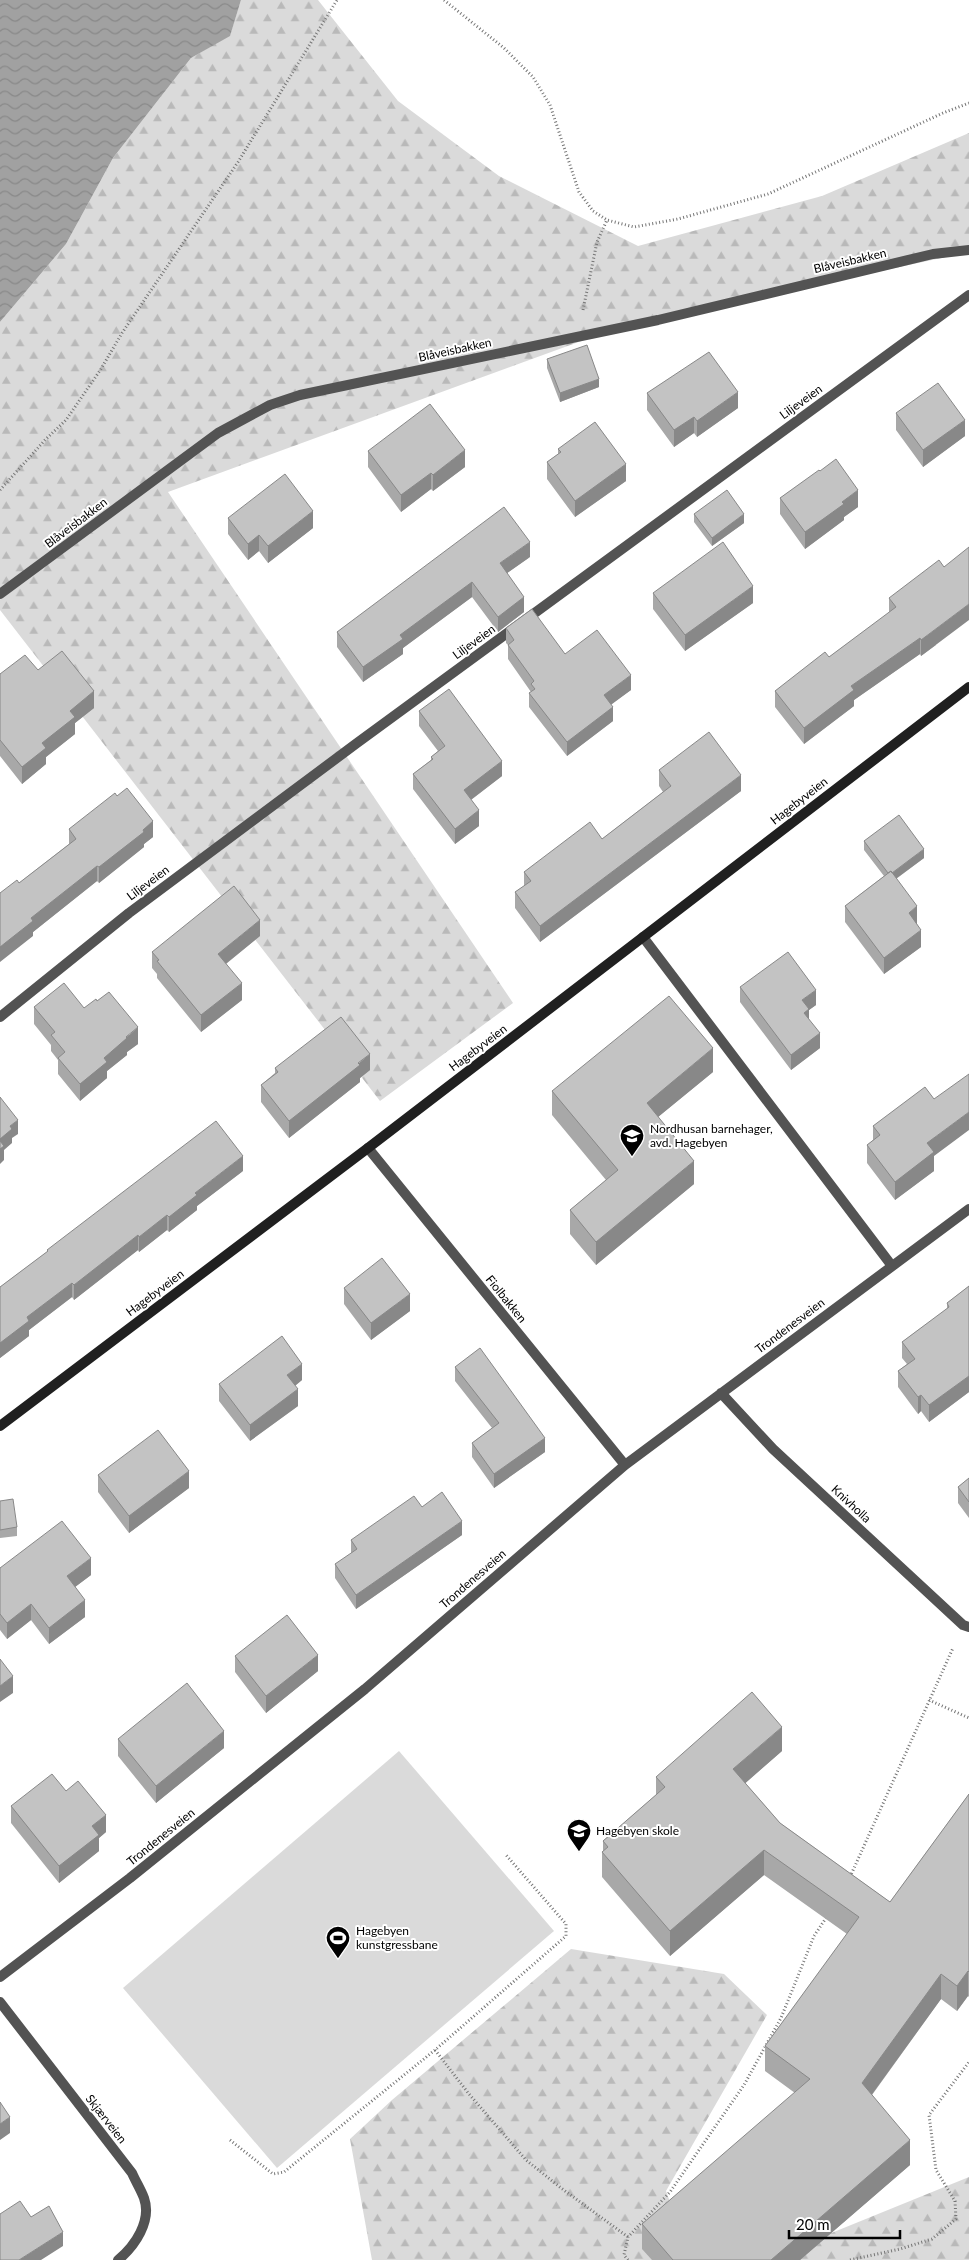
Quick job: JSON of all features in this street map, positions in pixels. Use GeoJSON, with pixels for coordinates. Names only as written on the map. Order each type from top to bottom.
{"type":"FeatureCollection","features":[{"type":"Feature","properties":{"kind":"main road","name":"Hagebyveien"},"geometry":{"type":"LineString","coordinates":[[0,1426],[368,1148],[969,687]]}},
{"type":"Feature","properties":{"kind":"street","name":"Blåveisbakken"},"geometry":{"type":"LineString","coordinates":[[0,594],[218,433],[270,405],[300,395],[584,335],[933,254],[969,250]]}},
{"type":"Feature","properties":{"kind":"street","name":"Liljeveien"},"geometry":{"type":"LineString","coordinates":[[0,1017],[137,907],[969,295]]}},
{"type":"Feature","properties":{"kind":"street"},"geometry":{"type":"LineString","coordinates":[[643,937],[892,1266]]}},
{"type":"Feature","properties":{"kind":"street","name":"Fiolbakken"},"geometry":{"type":"LineString","coordinates":[[368,1148],[625,1465]]}},
{"type":"Feature","properties":{"kind":"street","name":"Trondenesveien"},"geometry":{"type":"LineString","coordinates":[[0,1977],[130,1878],[365,1689],[625,1465],[969,1209]]}},
{"type":"Feature","properties":{"kind":"street","name":"Knivholla"},"geometry":{"type":"LineString","coordinates":[[721,1393],[773,1448],[966,1626]]}},
{"type":"Feature","properties":{"kind":"street","name":"Skjærveien"},"geometry":{"type":"LineString","coordinates":[[0,2002],[132,2174],[145,2200],[144,2223],[136,2241],[118,2260]]}},
{"type":"Feature","properties":{"kind":"path"},"geometry":{"type":"LineString","coordinates":[[0,490],[44,440],[66,420],[101,369],[122,333],[238,162],[336,0]]}},
{"type":"Feature","properties":{"kind":"path"},"geometry":{"type":"LineString","coordinates":[[444,0],[504,48],[532,77],[550,105],[580,192],[593,211],[607,220],[634,227],[678,219],[768,194],[926,120],[969,103]]}},
{"type":"Feature","properties":{"kind":"path"},"geometry":{"type":"LineString","coordinates":[[584,335],[582,316],[589,279],[597,242],[607,220]]}},
{"type":"Feature","properties":{"kind":"path"},"geometry":{"type":"LineString","coordinates":[[849,1881],[929,1700],[966,1626]]}},
{"type":"Feature","properties":{"kind":"path"},"geometry":{"type":"LineString","coordinates":[[929,1700],[969,1718]]}},
{"type":"Feature","properties":{"kind":"path"},"geometry":{"type":"LineString","coordinates":[[230,2140],[273,2174],[284,2172],[435,2050],[566,1936],[566,1924],[506,1855]]}},
{"type":"Feature","properties":{"kind":"path"},"geometry":{"type":"LineString","coordinates":[[628,2260],[624,2255],[628,2237],[670,2192],[744,2085],[782,2018],[814,1936],[829,1913]]}},
{"type":"Feature","properties":{"kind":"path"},"geometry":{"type":"LineString","coordinates":[[435,2050],[469,2094],[526,2160],[628,2237]]}},
{"type":"Feature","properties":{"kind":"path"},"geometry":{"type":"LineString","coordinates":[[850,2260],[900,2249],[932,2239],[956,2219],[955,2201],[936,2170],[929,2115],[969,2062]]}},
{"type":"Feature","properties":{"kind":"green space"},"geometry":{"type":"Polygon","coordinates":[[[241,0],[318,0],[398,101],[499,176],[638,246],[822,196],[969,133],[969,252],[617,328],[168,492],[513,1003],[380,1101],[0,610],[0,322],[66,244],[113,158],[191,58],[230,35],[241,0]]]}},
{"type":"Feature","properties":{"kind":"green space","name":"Hagebyen kunstgressbane"},"geometry":{"type":"Polygon","coordinates":[[[399,1751],[554,1931],[277,2168],[123,1988],[399,1751]]]}},
{"type":"Feature","properties":{"kind":"green space"},"geometry":{"type":"Polygon","coordinates":[[[571,1949],[724,1974],[767,2015],[666,2191],[691,2260],[372,2260],[350,2139],[392,2100],[571,1949]]]}},
{"type":"Feature","properties":{"kind":"green space"},"geometry":{"type":"Polygon","coordinates":[[[969,2177],[969,2260],[765,2260],[969,2177]]]}},
{"type":"Feature","properties":{"kind":"water"},"geometry":{"type":"Polygon","coordinates":[[[0,0],[241,0],[230,36],[191,58],[113,158],[66,244],[0,322],[0,0]]]}},
{"type":"Feature","properties":{"kind":"building"},"geometry":{"type":"Polygon","coordinates":[[[587,345],[599,379],[560,393],[547,359],[587,345]]]}},
{"type":"Feature","properties":{"kind":"building"},"geometry":{"type":"Polygon","coordinates":[[[709,352],[738,392],[697,421],[694,417],[674,430],[647,393],[709,352]]]}},
{"type":"Feature","properties":{"kind":"building"},"geometry":{"type":"Polygon","coordinates":[[[938,383],[965,420],[923,450],[896,413],[938,383]]]}},
{"type":"Feature","properties":{"kind":"building"},"geometry":{"type":"Polygon","coordinates":[[[430,404],[465,450],[433,475],[431,473],[401,495],[368,451],[430,404]]]}},
{"type":"Feature","properties":{"kind":"building"},"geometry":{"type":"Polygon","coordinates":[[[595,422],[626,464],[575,501],[547,462],[561,452],[558,449],[595,422]]]}},
{"type":"Feature","properties":{"kind":"building"},"geometry":{"type":"Polygon","coordinates":[[[836,459],[858,490],[842,502],[844,504],[805,532],[780,498],[836,459]]]}},
{"type":"Feature","properties":{"kind":"building"},"geometry":{"type":"Polygon","coordinates":[[[285,474],[313,511],[268,546],[259,535],[248,544],[228,518],[285,474]]]}},
{"type":"Feature","properties":{"kind":"building"},"geometry":{"type":"Polygon","coordinates":[[[727,490],[744,514],[712,538],[694,514],[727,490]]]}},
{"type":"Feature","properties":{"kind":"building"},"geometry":{"type":"Polygon","coordinates":[[[504,507],[530,542],[500,563],[524,597],[498,617],[472,582],[400,635],[403,639],[363,667],[337,632],[504,507]]]}},
{"type":"Feature","properties":{"kind":"building"},"geometry":{"type":"Polygon","coordinates":[[[723,542],[753,586],[685,635],[653,593],[723,542]]]}},
{"type":"Feature","properties":{"kind":"building"},"geometry":{"type":"Polygon","coordinates":[[[969,547],[969,604],[921,640],[920,638],[851,686],[854,690],[804,728],[775,691],[825,652],[829,657],[896,607],[889,598],[939,560],[944,567],[969,547]]]}},
{"type":"Feature","properties":{"kind":"building"},"geometry":{"type":"Polygon","coordinates":[[[532,609],[565,654],[597,630],[631,675],[604,695],[613,707],[567,742],[529,693],[535,689],[531,684],[534,681],[508,645],[514,640],[506,628],[532,609]]]}},
{"type":"Feature","properties":{"kind":"building"},"geometry":{"type":"Polygon","coordinates":[[[62,651],[94,691],[70,711],[75,717],[42,743],[46,748],[22,767],[0,740],[0,674],[25,655],[38,670],[62,651]]]}},
{"type":"Feature","properties":{"kind":"building"},"geometry":{"type":"Polygon","coordinates":[[[449,689],[502,761],[464,790],[479,810],[455,829],[413,774],[433,759],[431,757],[445,746],[419,711],[449,689]]]}},
{"type":"Feature","properties":{"kind":"building"},"geometry":{"type":"Polygon","coordinates":[[[709,732],[741,775],[540,926],[515,892],[531,881],[524,872],[590,822],[602,839],[671,786],[659,770],[709,732]]]}},
{"type":"Feature","properties":{"kind":"building"},"geometry":{"type":"Polygon","coordinates":[[[127,788],[153,821],[143,830],[144,832],[31,918],[33,921],[0,947],[0,893],[17,880],[19,883],[76,839],[69,829],[115,793],[117,796],[127,788]]]}},
{"type":"Feature","properties":{"kind":"building"},"geometry":{"type":"Polygon","coordinates":[[[899,815],[924,849],[892,873],[891,871],[888,873],[864,841],[899,815]]]}},
{"type":"Feature","properties":{"kind":"building"},"geometry":{"type":"Polygon","coordinates":[[[891,871],[917,906],[909,913],[921,930],[884,958],[845,906],[891,871]]]}},
{"type":"Feature","properties":{"kind":"building"},"geometry":{"type":"Polygon","coordinates":[[[234,886],[260,920],[218,954],[242,983],[201,1015],[157,961],[159,960],[152,952],[234,886]]]}},
{"type":"Feature","properties":{"kind":"building"},"geometry":{"type":"Polygon","coordinates":[[[788,952],[816,990],[802,1000],[809,1009],[804,1013],[820,1033],[791,1055],[740,987],[788,952]]]}},
{"type":"Feature","properties":{"kind":"building"},"geometry":{"type":"Polygon","coordinates":[[[64,983],[84,1008],[109,992],[138,1027],[104,1058],[107,1062],[80,1084],[58,1058],[65,1052],[51,1035],[55,1032],[34,1007],[64,983]]]}},
{"type":"Feature","properties":{"kind":"building"},"geometry":{"type":"Polygon","coordinates":[[[669,996],[713,1048],[647,1103],[694,1161],[596,1242],[570,1210],[618,1170],[552,1091],[669,996]]]}},
{"type":"Feature","properties":{"kind":"building"},"geometry":{"type":"Polygon","coordinates":[[[341,1017],[370,1054],[358,1063],[360,1065],[289,1121],[261,1085],[278,1072],[275,1068],[341,1017]]]}},
{"type":"Feature","properties":{"kind":"building"},"geometry":{"type":"Polygon","coordinates":[[[969,1074],[969,1112],[927,1143],[934,1152],[895,1182],[867,1145],[880,1135],[873,1126],[925,1087],[934,1099],[969,1074]]]}},
{"type":"Feature","properties":{"kind":"building"},"geometry":{"type":"Polygon","coordinates":[[[0,1097],[18,1120],[10,1126],[12,1129],[0,1139],[0,1097]]]}},
{"type":"Feature","properties":{"kind":"building"},"geometry":{"type":"Polygon","coordinates":[[[216,1121],[243,1156],[195,1193],[197,1195],[169,1217],[167,1215],[139,1237],[138,1235],[74,1285],[72,1283],[27,1317],[29,1321],[0,1343],[0,1287],[216,1121]]]}},
{"type":"Feature","properties":{"kind":"building"},"geometry":{"type":"Polygon","coordinates":[[[0,1141],[4,1146],[0,1149],[0,1141]]]}},
{"type":"Feature","properties":{"kind":"building"},"geometry":{"type":"Polygon","coordinates":[[[382,1258],[410,1294],[371,1323],[344,1288],[382,1258]]]}},
{"type":"Feature","properties":{"kind":"building"},"geometry":{"type":"Polygon","coordinates":[[[969,1286],[969,1376],[929,1405],[921,1395],[918,1397],[898,1371],[915,1359],[902,1342],[949,1307],[947,1303],[969,1286]]]}},
{"type":"Feature","properties":{"kind":"building"},"geometry":{"type":"Polygon","coordinates":[[[282,1336],[302,1364],[287,1375],[298,1389],[250,1425],[219,1384],[282,1336]]]}},
{"type":"Feature","properties":{"kind":"building"},"geometry":{"type":"Polygon","coordinates":[[[480,1348],[545,1438],[494,1474],[472,1443],[499,1423],[455,1367],[480,1348]]]}},
{"type":"Feature","properties":{"kind":"building"},"geometry":{"type":"Polygon","coordinates":[[[158,1430],[189,1471],[129,1516],[98,1475],[158,1430]]]}},
{"type":"Feature","properties":{"kind":"building"},"geometry":{"type":"Polygon","coordinates":[[[969,1478],[969,1502],[958,1487],[969,1478]]]}},
{"type":"Feature","properties":{"kind":"building"},"geometry":{"type":"Polygon","coordinates":[[[442,1492],[462,1521],[356,1595],[335,1564],[357,1549],[351,1540],[414,1496],[422,1507],[442,1492]]]}},
{"type":"Feature","properties":{"kind":"building"},"geometry":{"type":"Polygon","coordinates":[[[13,1499],[17,1527],[0,1530],[0,1501],[13,1499]]]}},
{"type":"Feature","properties":{"kind":"building"},"geometry":{"type":"Polygon","coordinates":[[[62,1521],[91,1558],[67,1576],[85,1600],[49,1628],[31,1604],[7,1623],[0,1614],[0,1568],[62,1521]]]}},
{"type":"Feature","properties":{"kind":"building"},"geometry":{"type":"Polygon","coordinates":[[[287,1615],[318,1655],[266,1696],[235,1656],[287,1615]]]}},
{"type":"Feature","properties":{"kind":"building"},"geometry":{"type":"Polygon","coordinates":[[[0,1659],[13,1676],[0,1686],[0,1659]]]}},
{"type":"Feature","properties":{"kind":"building"},"geometry":{"type":"Polygon","coordinates":[[[187,1683],[224,1731],[156,1786],[118,1739],[187,1683]]]}},
{"type":"Feature","properties":{"kind":"building"},"geometry":{"type":"Polygon","coordinates":[[[752,1692],[782,1727],[733,1769],[780,1823],[890,1902],[969,1794],[969,1972],[957,1986],[941,1974],[862,2083],[910,2140],[771,2260],[673,2260],[642,2224],[810,2079],[765,2046],[859,1917],[764,1850],[670,1931],[602,1852],[608,1847],[603,1841],[665,1787],[656,1777],[752,1692]]]}},
{"type":"Feature","properties":{"kind":"building"},"geometry":{"type":"Polygon","coordinates":[[[52,1774],[66,1791],[78,1781],[106,1815],[92,1826],[99,1835],[59,1866],[11,1806],[52,1774]]]}},
{"type":"Feature","properties":{"kind":"building"},"geometry":{"type":"Polygon","coordinates":[[[0,2102],[10,2117],[0,2124],[0,2102]]]}},
{"type":"Feature","properties":{"kind":"building"},"geometry":{"type":"Polygon","coordinates":[[[20,2201],[31,2217],[49,2206],[63,2232],[19,2260],[0,2260],[0,2214],[20,2201]]]}},
{"type":"Feature","properties":{"kind":"place","name":"Nordhusan barnehager, avd. Hagebyen"},"geometry":{"type":"Point","coordinates":[632,1157]}},
{"type":"Feature","properties":{"kind":"place","name":"Hagebyen skole"},"geometry":{"type":"Point","coordinates":[579,1852]}},
{"type":"Feature","properties":{"kind":"place","name":"Hagebyen kunstgressbane"},"geometry":{"type":"Point","coordinates":[338,1959]}}]}
